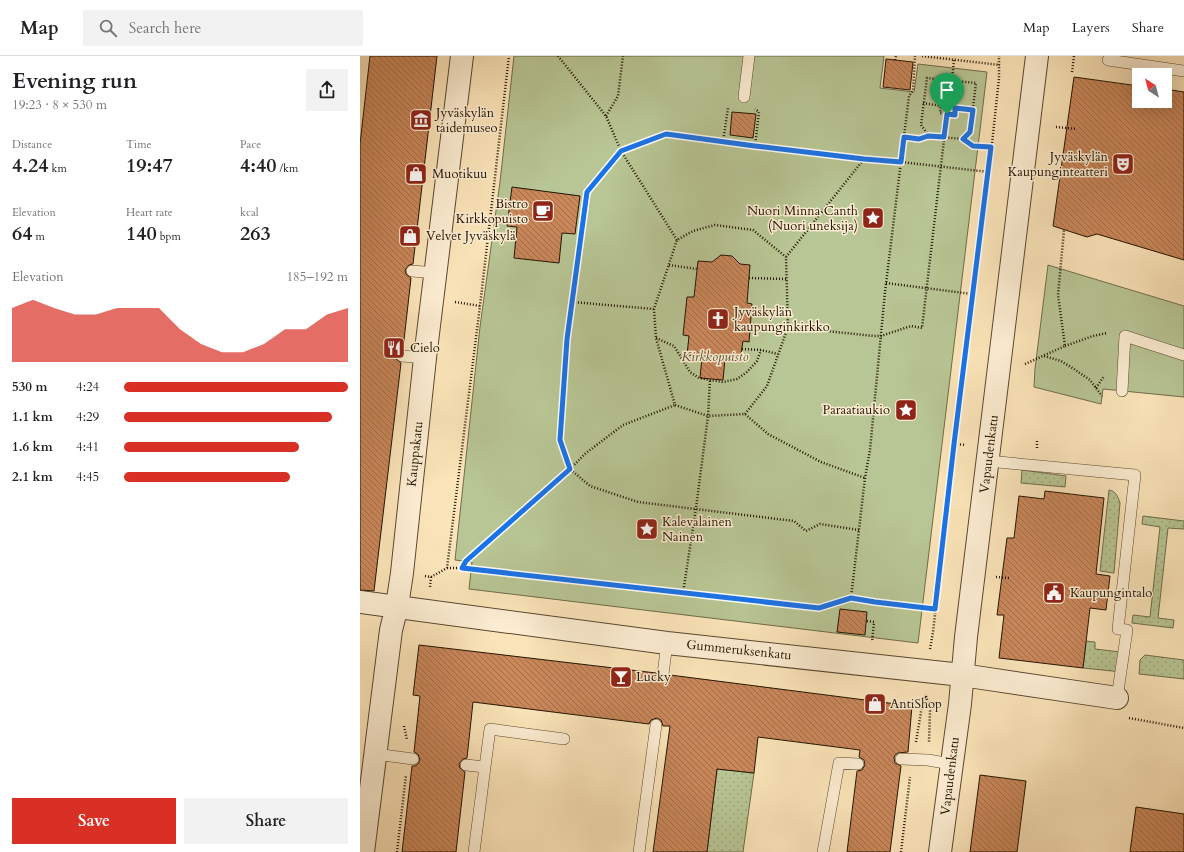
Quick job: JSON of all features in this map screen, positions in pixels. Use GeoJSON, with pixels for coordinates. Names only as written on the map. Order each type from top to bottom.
{"type":"FeatureCollection","features":[{"type":"Feature","properties":{"kind":"street","name":"Kauppakatu"},"geometry":{"type":"LineString","coordinates":[[362,852],[391,630],[397,606],[402,573],[425,358],[462,56]]}},
{"type":"Feature","properties":{"kind":"street","name":"Vapaudenkatu"},"geometry":{"type":"LineString","coordinates":[[940,852],[960,704],[962,675],[1037,56]]}},
{"type":"Feature","properties":{"kind":"street","name":"Gummeruksenkatu"},"geometry":{"type":"LineString","coordinates":[[360,602],[667,643],[925,662],[962,675],[1118,698]]}},
{"type":"Feature","properties":{"kind":"lane"},"geometry":{"type":"LineString","coordinates":[[744,98],[750,56]]}},
{"type":"Feature","properties":{"kind":"lane"},"geometry":{"type":"LineString","coordinates":[[1108,60],[1184,71]]}},
{"type":"Feature","properties":{"kind":"lane"},"geometry":{"type":"LineString","coordinates":[[412,271],[436,274]]}},
{"type":"Feature","properties":{"kind":"lane"},"geometry":{"type":"LineString","coordinates":[[1122,391],[1125,336],[1184,355]]}},
{"type":"Feature","properties":{"kind":"lane"},"geometry":{"type":"LineString","coordinates":[[402,356],[425,358]]}},
{"type":"Feature","properties":{"kind":"lane"},"geometry":{"type":"LineString","coordinates":[[988,461],[1135,476],[1118,629],[1127,630],[1118,698]]}},
{"type":"Feature","properties":{"kind":"lane"},"geometry":{"type":"LineString","coordinates":[[664,674],[667,643]]}},
{"type":"Feature","properties":{"kind":"lane"},"geometry":{"type":"LineString","coordinates":[[639,852],[656,725]]}},
{"type":"Feature","properties":{"kind":"lane"},"geometry":{"type":"LineString","coordinates":[[474,852],[490,729],[564,739]]}},
{"type":"Feature","properties":{"kind":"lane"},"geometry":{"type":"LineString","coordinates":[[375,754],[411,758]]}},
{"type":"Feature","properties":{"kind":"lane"},"geometry":{"type":"LineString","coordinates":[[907,759],[928,760],[951,764]]}},
{"type":"Feature","properties":{"kind":"lane"},"geometry":{"type":"LineString","coordinates":[[823,852],[838,762],[858,764]]}},
{"type":"Feature","properties":{"kind":"lane"},"geometry":{"type":"LineString","coordinates":[[466,765],[485,767]]}},
{"type":"Feature","properties":{"kind":"path"},"geometry":{"type":"LineString","coordinates":[[447,568],[480,306],[509,56]]}},
{"type":"Feature","properties":{"kind":"path"},"geometry":{"type":"LineString","coordinates":[[558,56],[606,116],[621,151],[677,240]]}},
{"type":"Feature","properties":{"kind":"path"},"geometry":{"type":"LineString","coordinates":[[606,116],[618,96],[623,56]]}},
{"type":"Feature","properties":{"kind":"path"},"geometry":{"type":"LineString","coordinates":[[895,60],[896,56]]}},
{"type":"Feature","properties":{"kind":"path"},"geometry":{"type":"LineString","coordinates":[[851,598],[865,478],[870,450],[886,283],[909,96],[913,90],[915,56]]}},
{"type":"Feature","properties":{"kind":"path"},"geometry":{"type":"LineString","coordinates":[[922,56],[1000,65]]}},
{"type":"Feature","properties":{"kind":"path"},"geometry":{"type":"LineString","coordinates":[[925,662],[935,609],[972,294],[989,172],[999,78],[999,56]]}},
{"type":"Feature","properties":{"kind":"path"},"geometry":{"type":"LineString","coordinates":[[1072,72],[1074,56]]}},
{"type":"Feature","properties":{"kind":"path"},"geometry":{"type":"LineString","coordinates":[[950,100],[954,60]]}},
{"type":"Feature","properties":{"kind":"path"},"geometry":{"type":"LineString","coordinates":[[928,136],[921,125],[927,78],[976,83],[970,132],[963,139]]}},
{"type":"Feature","properties":{"kind":"path"},"geometry":{"type":"LineString","coordinates":[[723,142],[728,108],[744,98],[758,112],[755,146]]}},
{"type":"Feature","properties":{"kind":"path"},"geometry":{"type":"LineString","coordinates":[[942,99],[950,100],[956,101],[955,115],[940,113],[942,99]]}},
{"type":"Feature","properties":{"kind":"path"},"geometry":{"type":"LineString","coordinates":[[924,103],[941,106]]}},
{"type":"Feature","properties":{"kind":"path"},"geometry":{"type":"LineString","coordinates":[[955,108],[973,110]]}},
{"type":"Feature","properties":{"kind":"path"},"geometry":{"type":"LineString","coordinates":[[788,328],[881,336],[911,326],[922,328],[947,114]]}},
{"type":"Feature","properties":{"kind":"path"},"geometry":{"type":"LineString","coordinates":[[1056,127],[1077,129]]}},
{"type":"Feature","properties":{"kind":"path"},"geometry":{"type":"LineString","coordinates":[[860,530],[820,524],[806,531],[794,521],[638,502],[590,486],[570,469],[560,440],[567,339],[587,192],[621,151],[666,134],[864,159],[989,172]]}},
{"type":"Feature","properties":{"kind":"path"},"geometry":{"type":"LineString","coordinates":[[904,137],[919,139],[928,136],[963,139],[973,146],[991,147]]}},
{"type":"Feature","properties":{"kind":"path"},"geometry":{"type":"LineString","coordinates":[[744,414],[767,386],[788,328],[786,257],[864,159]]}},
{"type":"Feature","properties":{"kind":"path"},"geometry":{"type":"LineString","coordinates":[[675,405],[656,338],[654,309],[677,240],[693,231],[715,225],[753,230],[786,257]]}},
{"type":"Feature","properties":{"kind":"path"},"geometry":{"type":"LineString","coordinates":[[1064,230],[1058,295],[1066,346]]}},
{"type":"Feature","properties":{"kind":"path"},"geometry":{"type":"LineString","coordinates":[[669,265],[697,269]]}},
{"type":"Feature","properties":{"kind":"path"},"geometry":{"type":"LineString","coordinates":[[749,278],[786,279]]}},
{"type":"Feature","properties":{"kind":"path"},"geometry":{"type":"LineString","coordinates":[[886,283],[972,294]]}},
{"type":"Feature","properties":{"kind":"path"},"geometry":{"type":"LineString","coordinates":[[572,302],[654,309]]}},
{"type":"Feature","properties":{"kind":"path"},"geometry":{"type":"LineString","coordinates":[[1025,364],[1093,336],[1110,333],[1125,336]]}},
{"type":"Feature","properties":{"kind":"path"},"geometry":{"type":"LineString","coordinates":[[656,338],[674,346],[690,372],[699,378],[723,382],[737,379],[747,372],[757,361],[762,350]]}},
{"type":"Feature","properties":{"kind":"path"},"geometry":{"type":"LineString","coordinates":[[742,349],[762,350],[778,354]]}},
{"type":"Feature","properties":{"kind":"path"},"geometry":{"type":"LineString","coordinates":[[1044,356],[1061,361],[1090,380],[1102,396]]}},
{"type":"Feature","properties":{"kind":"path"},"geometry":{"type":"LineString","coordinates":[[683,593],[708,416],[710,380]]}},
{"type":"Feature","properties":{"kind":"path"},"geometry":{"type":"LineString","coordinates":[[462,568],[466,561],[586,453],[623,425],[675,405],[708,416],[744,414],[768,434],[788,445],[821,462],[865,478]]}},
{"type":"Feature","properties":{"kind":"path"},"geometry":{"type":"LineString","coordinates":[[419,575],[431,577],[447,568],[462,568],[819,608],[851,598],[935,609]]}},
{"type":"Feature","properties":{"kind":"path"},"geometry":{"type":"LineString","coordinates":[[429,592],[431,577]]}},
{"type":"Feature","properties":{"kind":"path"},"geometry":{"type":"LineString","coordinates":[[995,577],[1009,578]]}},
{"type":"Feature","properties":{"kind":"path"},"geometry":{"type":"LineString","coordinates":[[901,852],[907,759],[926,695]]}},
{"type":"Feature","properties":{"kind":"path"},"geometry":{"type":"LineString","coordinates":[[397,852],[411,758],[404,727],[405,719]]}},
{"type":"Feature","properties":{"kind":"green space","name":"Kirkkopuisto"},"geometry":{"type":"Polygon","coordinates":[[[514,56],[884,56],[880,88],[914,92],[918,64],[987,72],[918,643],[469,589],[472,562],[455,560],[480,327],[500,182],[514,56]]]}},
{"type":"Feature","properties":{"kind":"green space"},"geometry":{"type":"Polygon","coordinates":[[[1048,265],[1184,306],[1184,397],[1103,389],[1101,404],[1034,387],[1048,265]]]}},
{"type":"Feature","properties":{"kind":"green space"},"geometry":{"type":"Polygon","coordinates":[[[1022,470],[1066,476],[1065,487],[1021,483],[1022,470]]]}},
{"type":"Feature","properties":{"kind":"green space"},"geometry":{"type":"Polygon","coordinates":[[[1109,490],[1115,493],[1120,503],[1114,573],[1100,571],[1109,490]]]}},
{"type":"Feature","properties":{"kind":"green space"},"geometry":{"type":"Polygon","coordinates":[[[1143,516],[1184,521],[1184,529],[1168,528],[1158,618],[1174,620],[1173,628],[1132,623],[1133,615],[1150,617],[1160,527],[1142,524],[1143,516]]]}},
{"type":"Feature","properties":{"kind":"green space"},"geometry":{"type":"Polygon","coordinates":[[[1086,641],[1095,642],[1095,649],[1120,652],[1122,672],[1083,668],[1086,641]]]}},
{"type":"Feature","properties":{"kind":"green space"},"geometry":{"type":"Polygon","coordinates":[[[1145,655],[1184,660],[1184,679],[1139,674],[1140,660],[1145,655]]]}},
{"type":"Feature","properties":{"kind":"green space"},"geometry":{"type":"Polygon","coordinates":[[[717,769],[754,773],[743,852],[707,852],[717,769]]]}},
{"type":"Feature","properties":{"kind":"building"},"geometry":{"type":"Polygon","coordinates":[[[370,56],[437,56],[413,264],[409,265],[405,270],[406,274],[411,278],[403,349],[399,350],[395,355],[396,359],[401,363],[374,591],[360,590],[360,144],[370,56]]]}},
{"type":"Feature","properties":{"kind":"building"},"geometry":{"type":"Polygon","coordinates":[[[886,59],[913,62],[910,90],[883,87],[886,59]]]}},
{"type":"Feature","properties":{"kind":"building","name":"Jyväskylän Kaupunginteatteri"},"geometry":{"type":"Polygon","coordinates":[[[1074,77],[1132,85],[1132,108],[1172,108],[1172,90],[1184,92],[1184,260],[1097,234],[1087,237],[1053,226],[1074,77]]]}},
{"type":"Feature","properties":{"kind":"building"},"geometry":{"type":"Polygon","coordinates":[[[732,112],[756,114],[753,138],[730,135],[732,112]]]}},
{"type":"Feature","properties":{"kind":"building","name":"Bistro Kirkkopuisto"},"geometry":{"type":"Polygon","coordinates":[[[512,187],[580,196],[575,234],[562,233],[559,263],[514,258],[517,227],[507,226],[512,187]]]}},
{"type":"Feature","properties":{"kind":"building","name":"Jyväskylän kaupunginkirkko"},"geometry":{"type":"Polygon","coordinates":[[[721,255],[732,256],[740,264],[750,265],[747,303],[752,304],[749,342],[743,341],[740,360],[725,359],[723,380],[700,378],[702,357],[687,355],[689,336],[683,335],[687,297],[694,297],[698,261],[712,262],[721,255]]]}},
{"type":"Feature","properties":{"kind":"building","name":"Kaupungintalo"},"geometry":{"type":"Polygon","coordinates":[[[1045,491],[1104,498],[1096,574],[1110,576],[1106,610],[1090,608],[1083,668],[999,658],[1004,615],[997,615],[1007,538],[1014,538],[1019,496],[1044,499],[1045,491]]]}},
{"type":"Feature","properties":{"kind":"building"},"geometry":{"type":"Polygon","coordinates":[[[840,609],[867,612],[865,635],[837,632],[840,609]]]}},
{"type":"Feature","properties":{"kind":"building"},"geometry":{"type":"Polygon","coordinates":[[[419,645],[656,673],[658,679],[662,681],[668,679],[670,675],[912,706],[908,752],[898,753],[894,758],[895,763],[901,766],[890,852],[847,852],[857,771],[862,770],[865,765],[864,760],[859,757],[860,750],[758,737],[754,773],[717,769],[707,852],[653,852],[670,726],[663,726],[661,720],[657,718],[651,720],[649,724],[473,702],[467,758],[463,759],[459,764],[460,768],[465,772],[456,852],[402,852],[412,766],[418,764],[420,760],[418,754],[414,752],[420,696],[413,695],[419,645]]]}},
{"type":"Feature","properties":{"kind":"building"},"geometry":{"type":"Polygon","coordinates":[[[980,775],[1026,781],[1017,852],[970,852],[980,775]]]}},
{"type":"Feature","properties":{"kind":"building"},"geometry":{"type":"Polygon","coordinates":[[[1136,807],[1184,814],[1184,852],[1130,852],[1136,807]]]}},
{"type":"Feature","properties":{"kind":"place","name":"Jyväskylän taidemuseo"},"geometry":{"type":"Point","coordinates":[421,120]}},
{"type":"Feature","properties":{"kind":"place","name":"Jyväskylän Kaupunginteatteri"},"geometry":{"type":"Point","coordinates":[1123,164]}},
{"type":"Feature","properties":{"kind":"place","name":"Muotikuu"},"geometry":{"type":"Point","coordinates":[416,174]}},
{"type":"Feature","properties":{"kind":"place","name":"Bistro Kirkkopuisto"},"geometry":{"type":"Point","coordinates":[543,211]}},
{"type":"Feature","properties":{"kind":"place","name":"Nuori Minna Canth (Nuori uneksija)"},"geometry":{"type":"Point","coordinates":[873,218]}},
{"type":"Feature","properties":{"kind":"place","name":"Velvet Jyväskylä"},"geometry":{"type":"Point","coordinates":[410,236]}},
{"type":"Feature","properties":{"kind":"place","name":"Jyväskylän kaupunginkirkko"},"geometry":{"type":"Point","coordinates":[718,319]}},
{"type":"Feature","properties":{"kind":"place","name":"Cielo"},"geometry":{"type":"Point","coordinates":[394,348]}},
{"type":"Feature","properties":{"kind":"place","name":"Paraatiaukio"},"geometry":{"type":"Point","coordinates":[906,410]}},
{"type":"Feature","properties":{"kind":"place","name":"Kalevalainen Nainen"},"geometry":{"type":"Point","coordinates":[647,529]}},
{"type":"Feature","properties":{"kind":"place","name":"Kaupungintalo"},"geometry":{"type":"Point","coordinates":[1054,593]}},
{"type":"Feature","properties":{"kind":"place","name":"Lucky"},"geometry":{"type":"Point","coordinates":[621,677]}},
{"type":"Feature","properties":{"kind":"place","name":"AntiShop"},"geometry":{"type":"Point","coordinates":[875,704]}},
{"type":"Feature","properties":{"kind":"route"},"geometry":{"type":"LineString","coordinates":[[955,108],[973,110],[970,132],[963,139],[973,146],[991,147],[935,609],[851,598],[819,608],[462,568],[466,561],[570,469],[560,440],[567,339],[587,192],[621,151],[666,134],[864,159],[901,162],[904,137],[919,139],[928,136],[944,137],[947,114],[955,115],[955,108]]}}]}
